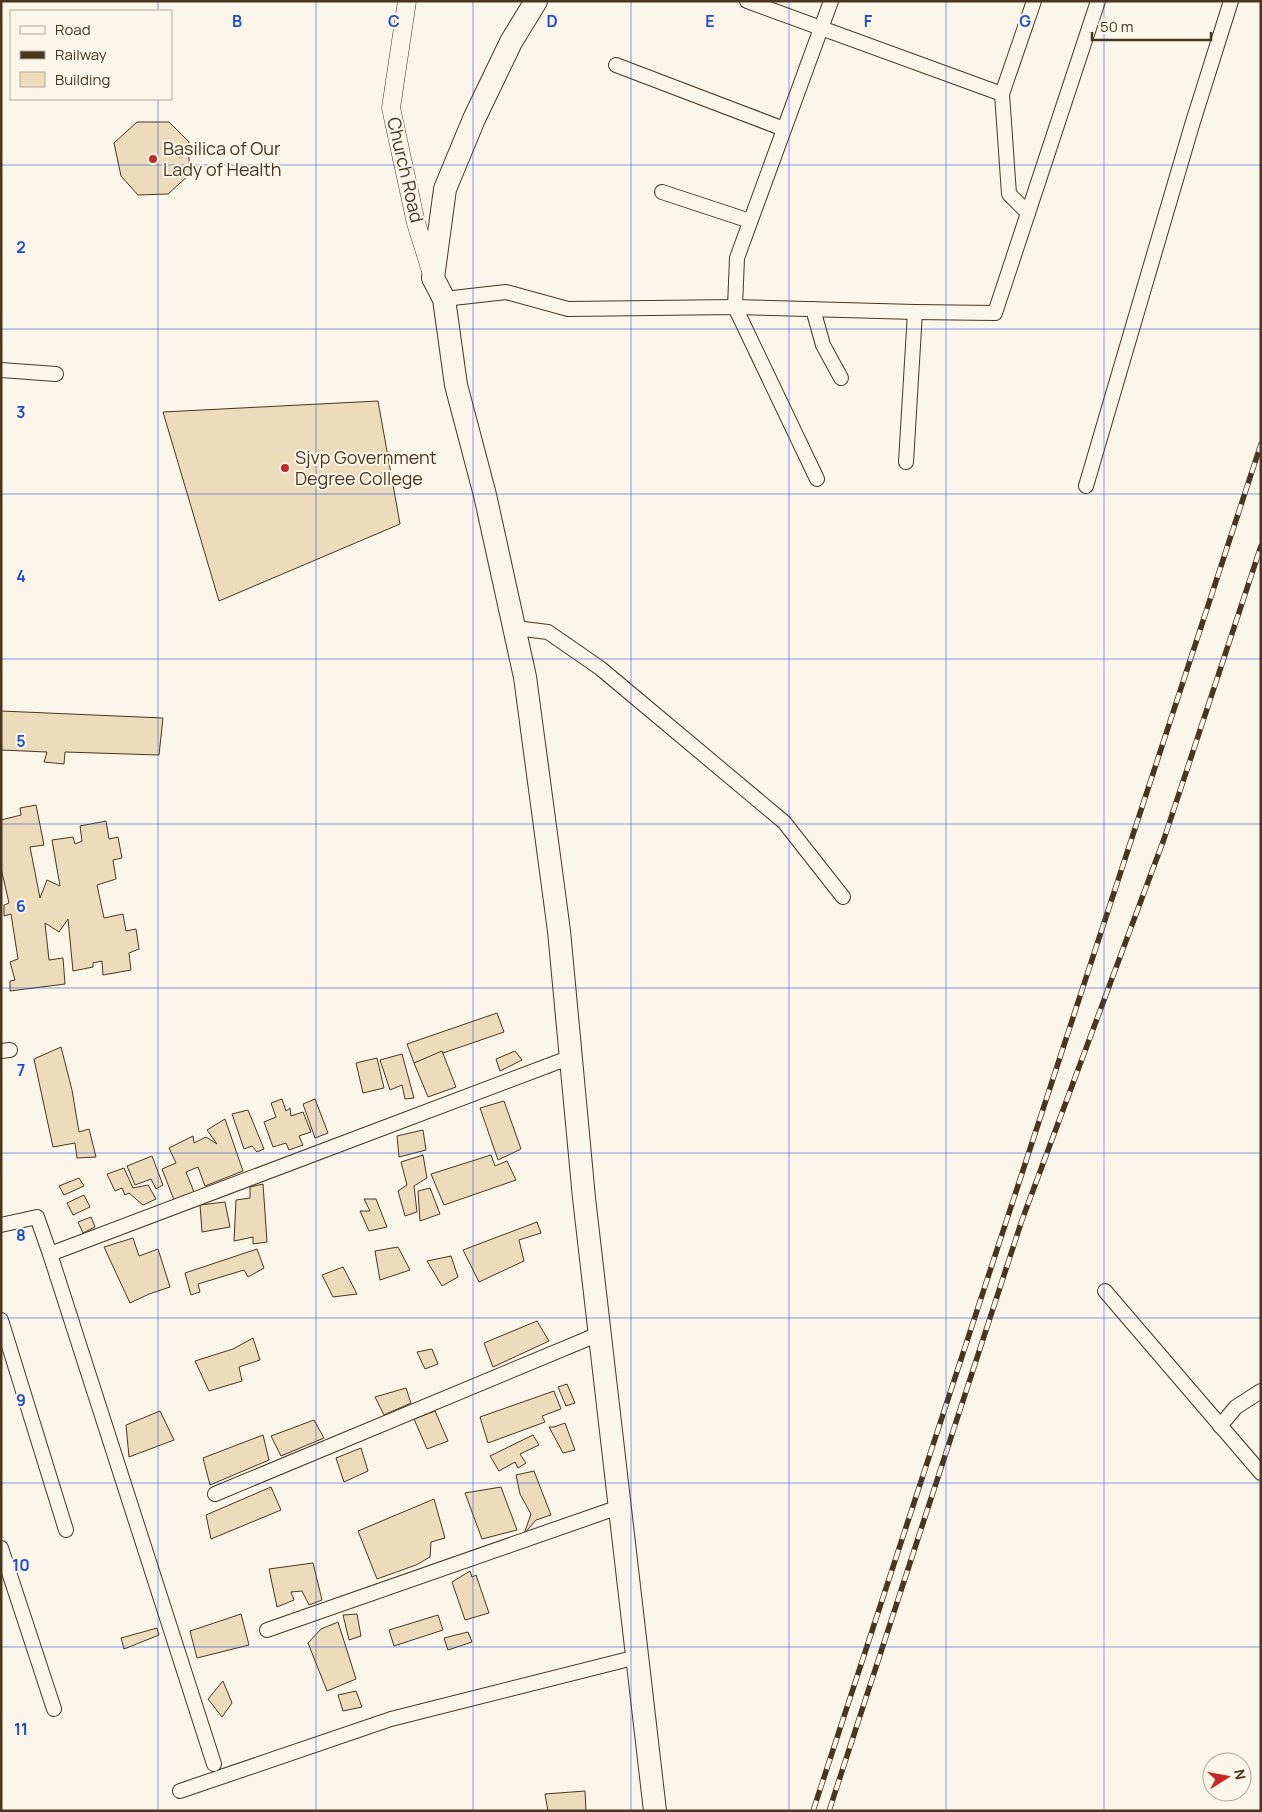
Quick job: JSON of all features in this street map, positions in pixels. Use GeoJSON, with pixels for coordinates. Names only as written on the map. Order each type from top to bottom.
{"type":"FeatureCollection","features":[{"type":"Feature","properties":{"kind":"main road"},"geometry":{"type":"LineString","coordinates":[[536,1],[511,42],[445,188],[433,278],[444,299],[456,385],[485,495],[525,677],[556,911],[584,1198],[654,1811]]}},
{"type":"Feature","properties":{"kind":"street","name":"Church Road"},"geometry":{"type":"LineString","coordinates":[[407,1],[390,108],[416,223],[433,278]]}},
{"type":"Feature","properties":{"kind":"street"},"geometry":{"type":"LineString","coordinates":[[747,1],[1002,94]]}},
{"type":"Feature","properties":{"kind":"street"},"geometry":{"type":"LineString","coordinates":[[817,479],[735,306],[737,258],[831,1]]}},
{"type":"Feature","properties":{"kind":"street"},"geometry":{"type":"LineString","coordinates":[[1028,213],[1009,194],[1002,94],[1034,1]]}},
{"type":"Feature","properties":{"kind":"street"},"geometry":{"type":"LineString","coordinates":[[444,299],[506,292],[568,309],[735,306],[995,313],[1098,1]]}},
{"type":"Feature","properties":{"kind":"street"},"geometry":{"type":"LineString","coordinates":[[1086,486],[1189,135],[1231,1]]}},
{"type":"Feature","properties":{"kind":"street"},"geometry":{"type":"LineString","coordinates":[[616,65],[784,129]]}},
{"type":"Feature","properties":{"kind":"street"},"geometry":{"type":"LineString","coordinates":[[662,192],[750,221]]}},
{"type":"Feature","properties":{"kind":"street"},"geometry":{"type":"LineString","coordinates":[[813,309],[823,345],[841,378]]}},
{"type":"Feature","properties":{"kind":"street"},"geometry":{"type":"LineString","coordinates":[[906,462],[916,312]]}},
{"type":"Feature","properties":{"kind":"street"},"geometry":{"type":"LineString","coordinates":[[1,370],[56,374]]}},
{"type":"Feature","properties":{"kind":"street"},"geometry":{"type":"LineString","coordinates":[[515,628],[548,632],[600,668],[784,822],[843,897]]}},
{"type":"Feature","properties":{"kind":"street"},"geometry":{"type":"LineString","coordinates":[[50,1254],[571,1057]]}},
{"type":"Feature","properties":{"kind":"street"},"geometry":{"type":"LineString","coordinates":[[1,1225],[37,1218],[214,1764]]}},
{"type":"Feature","properties":{"kind":"street"},"geometry":{"type":"LineString","coordinates":[[1105,1291],[1261,1473]]}},
{"type":"Feature","properties":{"kind":"street"},"geometry":{"type":"LineString","coordinates":[[1,1320],[66,1530]]}},
{"type":"Feature","properties":{"kind":"street"},"geometry":{"type":"LineString","coordinates":[[215,1494],[599,1334]]}},
{"type":"Feature","properties":{"kind":"street"},"geometry":{"type":"LineString","coordinates":[[1220,1426],[1236,1407],[1261,1391]]}},
{"type":"Feature","properties":{"kind":"street"},"geometry":{"type":"LineString","coordinates":[[267,1630],[620,1507]]}},
{"type":"Feature","properties":{"kind":"street"},"geometry":{"type":"LineString","coordinates":[[1,1548],[54,1709]]}},
{"type":"Feature","properties":{"kind":"street"},"geometry":{"type":"LineString","coordinates":[[180,1791],[391,1719],[637,1657]]}},
{"type":"Feature","properties":{"kind":"building","name":"Basilica of Our Lady of Health"},"geometry":{"type":"Polygon","coordinates":[[[137,122],[169,122],[189,142],[189,175],[168,194],[138,195],[121,176],[114,143],[137,122]]]}},
{"type":"Feature","properties":{"kind":"building","name":"Sjvp Government Degree College"},"geometry":{"type":"Polygon","coordinates":[[[378,401],[400,524],[219,601],[163,412],[378,401]]]}},
{"type":"Feature","properties":{"kind":"building"},"geometry":{"type":"Polygon","coordinates":[[[1,711],[163,718],[159,755],[65,752],[64,764],[44,762],[47,752],[1,750],[1,711]]]}},
{"type":"Feature","properties":{"kind":"building"},"geometry":{"type":"Polygon","coordinates":[[[36,805],[44,845],[30,847],[40,898],[47,880],[60,886],[52,840],[73,837],[75,844],[82,841],[80,826],[106,821],[109,839],[118,837],[122,858],[113,860],[116,879],[97,885],[104,918],[123,914],[126,931],[136,929],[139,949],[129,953],[131,970],[103,975],[102,961],[93,963],[93,967],[73,971],[68,919],[59,932],[45,923],[49,960],[63,958],[65,984],[10,991],[10,981],[15,980],[10,962],[18,959],[11,914],[4,916],[4,905],[9,903],[1,868],[1,820],[21,815],[20,808],[36,805]]]}},
{"type":"Feature","properties":{"kind":"building"},"geometry":{"type":"Polygon","coordinates":[[[497,1013],[504,1032],[414,1063],[407,1044],[497,1013]]]}},
{"type":"Feature","properties":{"kind":"building"},"geometry":{"type":"Polygon","coordinates":[[[61,1047],[72,1090],[79,1132],[89,1129],[96,1157],[77,1158],[75,1143],[53,1147],[34,1059],[61,1047]]]}},
{"type":"Feature","properties":{"kind":"building"},"geometry":{"type":"Polygon","coordinates":[[[442,1051],[456,1087],[428,1097],[414,1063],[442,1051]]]}},
{"type":"Feature","properties":{"kind":"building"},"geometry":{"type":"Polygon","coordinates":[[[515,1051],[522,1060],[500,1071],[496,1059],[515,1051]]]}},
{"type":"Feature","properties":{"kind":"building"},"geometry":{"type":"Polygon","coordinates":[[[402,1054],[414,1098],[405,1099],[402,1085],[390,1090],[380,1060],[402,1054]]]}},
{"type":"Feature","properties":{"kind":"building"},"geometry":{"type":"Polygon","coordinates":[[[377,1058],[384,1088],[363,1093],[356,1063],[377,1058]]]}},
{"type":"Feature","properties":{"kind":"building"},"geometry":{"type":"Polygon","coordinates":[[[282,1099],[286,1111],[290,1108],[291,1116],[303,1112],[311,1132],[299,1136],[303,1145],[289,1150],[286,1143],[273,1147],[264,1122],[276,1117],[271,1103],[282,1099]]]}},
{"type":"Feature","properties":{"kind":"building"},"geometry":{"type":"Polygon","coordinates":[[[315,1099],[328,1133],[315,1138],[303,1104],[315,1099]]]}},
{"type":"Feature","properties":{"kind":"building"},"geometry":{"type":"Polygon","coordinates":[[[504,1101],[521,1149],[498,1160],[480,1108],[504,1101]]]}},
{"type":"Feature","properties":{"kind":"building"},"geometry":{"type":"Polygon","coordinates":[[[248,1110],[264,1149],[257,1152],[252,1146],[244,1149],[232,1114],[248,1110]]]}},
{"type":"Feature","properties":{"kind":"building"},"geometry":{"type":"Polygon","coordinates":[[[225,1119],[243,1171],[205,1186],[198,1167],[186,1172],[194,1192],[174,1200],[162,1169],[176,1163],[169,1148],[193,1136],[194,1143],[206,1137],[217,1144],[207,1130],[225,1119]]]}},
{"type":"Feature","properties":{"kind":"building"},"geometry":{"type":"Polygon","coordinates":[[[423,1130],[426,1150],[399,1157],[397,1136],[423,1130]]]}},
{"type":"Feature","properties":{"kind":"building"},"geometry":{"type":"Polygon","coordinates":[[[423,1155],[427,1178],[414,1186],[417,1212],[405,1216],[398,1191],[407,1185],[401,1162],[423,1155]]]}},
{"type":"Feature","properties":{"kind":"building"},"geometry":{"type":"Polygon","coordinates":[[[491,1155],[495,1166],[507,1161],[516,1180],[444,1205],[431,1174],[491,1155]]]}},
{"type":"Feature","properties":{"kind":"building"},"geometry":{"type":"Polygon","coordinates":[[[152,1156],[163,1185],[156,1189],[151,1179],[135,1185],[127,1166],[152,1156]]]}},
{"type":"Feature","properties":{"kind":"building"},"geometry":{"type":"Polygon","coordinates":[[[124,1168],[133,1188],[148,1185],[156,1199],[143,1205],[129,1193],[125,1195],[122,1188],[115,1191],[107,1174],[124,1168]]]}},
{"type":"Feature","properties":{"kind":"building"},"geometry":{"type":"Polygon","coordinates":[[[79,1178],[84,1186],[64,1195],[59,1186],[79,1178]]]}},
{"type":"Feature","properties":{"kind":"building"},"geometry":{"type":"Polygon","coordinates":[[[263,1184],[267,1242],[253,1244],[253,1237],[234,1241],[236,1200],[250,1198],[250,1187],[263,1184]]]}},
{"type":"Feature","properties":{"kind":"building"},"geometry":{"type":"Polygon","coordinates":[[[430,1188],[440,1214],[420,1221],[418,1191],[430,1188]]]}},
{"type":"Feature","properties":{"kind":"building"},"geometry":{"type":"Polygon","coordinates":[[[84,1195],[90,1207],[73,1215],[67,1203],[84,1195]]]}},
{"type":"Feature","properties":{"kind":"building"},"geometry":{"type":"Polygon","coordinates":[[[364,1199],[376,1199],[387,1227],[369,1231],[360,1211],[370,1211],[364,1199]]]}},
{"type":"Feature","properties":{"kind":"building"},"geometry":{"type":"Polygon","coordinates":[[[225,1202],[230,1227],[202,1232],[200,1205],[225,1202]]]}},
{"type":"Feature","properties":{"kind":"building"},"geometry":{"type":"Polygon","coordinates":[[[91,1217],[95,1227],[83,1233],[78,1222],[91,1217]]]}},
{"type":"Feature","properties":{"kind":"building"},"geometry":{"type":"Polygon","coordinates":[[[537,1222],[541,1233],[519,1240],[524,1261],[479,1282],[463,1250],[537,1222]]]}},
{"type":"Feature","properties":{"kind":"building"},"geometry":{"type":"Polygon","coordinates":[[[133,1238],[139,1256],[158,1249],[170,1287],[130,1303],[104,1247],[133,1238]]]}},
{"type":"Feature","properties":{"kind":"building"},"geometry":{"type":"Polygon","coordinates":[[[398,1247],[410,1270],[380,1280],[375,1251],[398,1247]]]}},
{"type":"Feature","properties":{"kind":"building"},"geometry":{"type":"Polygon","coordinates":[[[257,1249],[264,1268],[248,1277],[244,1270],[198,1284],[200,1292],[191,1295],[185,1273],[257,1249]]]}},
{"type":"Feature","properties":{"kind":"building"},"geometry":{"type":"Polygon","coordinates":[[[451,1256],[458,1277],[442,1286],[427,1261],[451,1256]]]}},
{"type":"Feature","properties":{"kind":"building"},"geometry":{"type":"Polygon","coordinates":[[[343,1267],[357,1294],[333,1297],[322,1275],[343,1267]]]}},
{"type":"Feature","properties":{"kind":"building"},"geometry":{"type":"Polygon","coordinates":[[[537,1321],[549,1341],[493,1367],[484,1343],[537,1321]]]}},
{"type":"Feature","properties":{"kind":"building"},"geometry":{"type":"Polygon","coordinates":[[[253,1338],[260,1360],[239,1367],[242,1381],[209,1391],[195,1361],[233,1349],[253,1338]]]}},
{"type":"Feature","properties":{"kind":"building"},"geometry":{"type":"Polygon","coordinates":[[[432,1349],[438,1364],[425,1369],[417,1352],[432,1349]]]}},
{"type":"Feature","properties":{"kind":"building"},"geometry":{"type":"Polygon","coordinates":[[[567,1384],[575,1403],[566,1406],[558,1387],[567,1384]]]}},
{"type":"Feature","properties":{"kind":"building"},"geometry":{"type":"Polygon","coordinates":[[[406,1388],[411,1403],[384,1415],[375,1397],[406,1388]]]}},
{"type":"Feature","properties":{"kind":"building"},"geometry":{"type":"Polygon","coordinates":[[[554,1391],[561,1409],[542,1416],[545,1422],[488,1443],[480,1417],[554,1391]]]}},
{"type":"Feature","properties":{"kind":"building"},"geometry":{"type":"Polygon","coordinates":[[[160,1411],[174,1440],[129,1457],[126,1425],[160,1411]]]}},
{"type":"Feature","properties":{"kind":"building"},"geometry":{"type":"Polygon","coordinates":[[[435,1411],[448,1441],[427,1449],[414,1419],[435,1411]]]}},
{"type":"Feature","properties":{"kind":"building"},"geometry":{"type":"Polygon","coordinates":[[[314,1420],[324,1438],[281,1456],[271,1436],[314,1420]]]}},
{"type":"Feature","properties":{"kind":"building"},"geometry":{"type":"Polygon","coordinates":[[[565,1423],[575,1450],[563,1453],[549,1427],[565,1423]]]}},
{"type":"Feature","properties":{"kind":"building"},"geometry":{"type":"Polygon","coordinates":[[[263,1435],[269,1460],[210,1485],[203,1458],[263,1435]]]}},
{"type":"Feature","properties":{"kind":"building"},"geometry":{"type":"Polygon","coordinates":[[[533,1435],[539,1445],[520,1454],[526,1463],[518,1468],[515,1462],[499,1471],[490,1456],[533,1435]]]}},
{"type":"Feature","properties":{"kind":"building"},"geometry":{"type":"Polygon","coordinates":[[[361,1448],[368,1471],[344,1482],[336,1458],[361,1448]]]}},
{"type":"Feature","properties":{"kind":"building"},"geometry":{"type":"Polygon","coordinates":[[[534,1471],[551,1515],[536,1520],[524,1534],[531,1514],[520,1494],[516,1475],[534,1471]]]}},
{"type":"Feature","properties":{"kind":"building"},"geometry":{"type":"Polygon","coordinates":[[[271,1487],[281,1510],[211,1539],[206,1515],[271,1487]]]}},
{"type":"Feature","properties":{"kind":"building"},"geometry":{"type":"Polygon","coordinates":[[[501,1487],[517,1530],[482,1539],[465,1493],[501,1487]]]}},
{"type":"Feature","properties":{"kind":"building"},"geometry":{"type":"Polygon","coordinates":[[[434,1499],[445,1538],[431,1542],[430,1557],[416,1565],[377,1579],[358,1531],[434,1499]]]}},
{"type":"Feature","properties":{"kind":"building"},"geometry":{"type":"Polygon","coordinates":[[[313,1563],[322,1600],[309,1605],[302,1591],[291,1592],[294,1600],[277,1607],[269,1569],[313,1563]]]}},
{"type":"Feature","properties":{"kind":"building"},"geometry":{"type":"Polygon","coordinates":[[[470,1571],[472,1577],[476,1575],[489,1613],[465,1620],[452,1582],[470,1571]]]}},
{"type":"Feature","properties":{"kind":"building"},"geometry":{"type":"Polygon","coordinates":[[[241,1614],[249,1645],[197,1658],[190,1631],[241,1614]]]}},
{"type":"Feature","properties":{"kind":"building"},"geometry":{"type":"Polygon","coordinates":[[[357,1614],[361,1636],[349,1640],[343,1615],[357,1614]]]}},
{"type":"Feature","properties":{"kind":"building"},"geometry":{"type":"Polygon","coordinates":[[[438,1615],[443,1630],[394,1646],[389,1630],[438,1615]]]}},
{"type":"Feature","properties":{"kind":"building"},"geometry":{"type":"Polygon","coordinates":[[[338,1622],[356,1679],[327,1691],[308,1643],[321,1629],[338,1622]]]}},
{"type":"Feature","properties":{"kind":"building"},"geometry":{"type":"Polygon","coordinates":[[[157,1628],[159,1635],[124,1649],[121,1638],[157,1628]]]}},
{"type":"Feature","properties":{"kind":"building"},"geometry":{"type":"Polygon","coordinates":[[[468,1632],[472,1642],[448,1650],[444,1638],[468,1632]]]}},
{"type":"Feature","properties":{"kind":"building"},"geometry":{"type":"Polygon","coordinates":[[[223,1681],[232,1703],[222,1717],[208,1699],[223,1681]]]}},
{"type":"Feature","properties":{"kind":"building"},"geometry":{"type":"Polygon","coordinates":[[[356,1691],[362,1707],[343,1711],[338,1695],[356,1691]]]}},
{"type":"Feature","properties":{"kind":"building"},"geometry":{"type":"Polygon","coordinates":[[[585,1791],[586,1811],[548,1811],[545,1794],[585,1791]]]}},
{"type":"Feature","properties":{"kind":"railway"},"geometry":{"type":"LineString","coordinates":[[813,1811],[1261,444]]}},
{"type":"Feature","properties":{"kind":"railway"},"geometry":{"type":"LineString","coordinates":[[829,1811],[1022,1220],[1164,839],[1261,546]]}},
{"type":"Feature","properties":{"kind":"place","name":"Basilica of Our Lady of Health"},"geometry":{"type":"Point","coordinates":[153,159]}},
{"type":"Feature","properties":{"kind":"place","name":"Sjvp Government Degree College"},"geometry":{"type":"Point","coordinates":[285,468]}}]}
